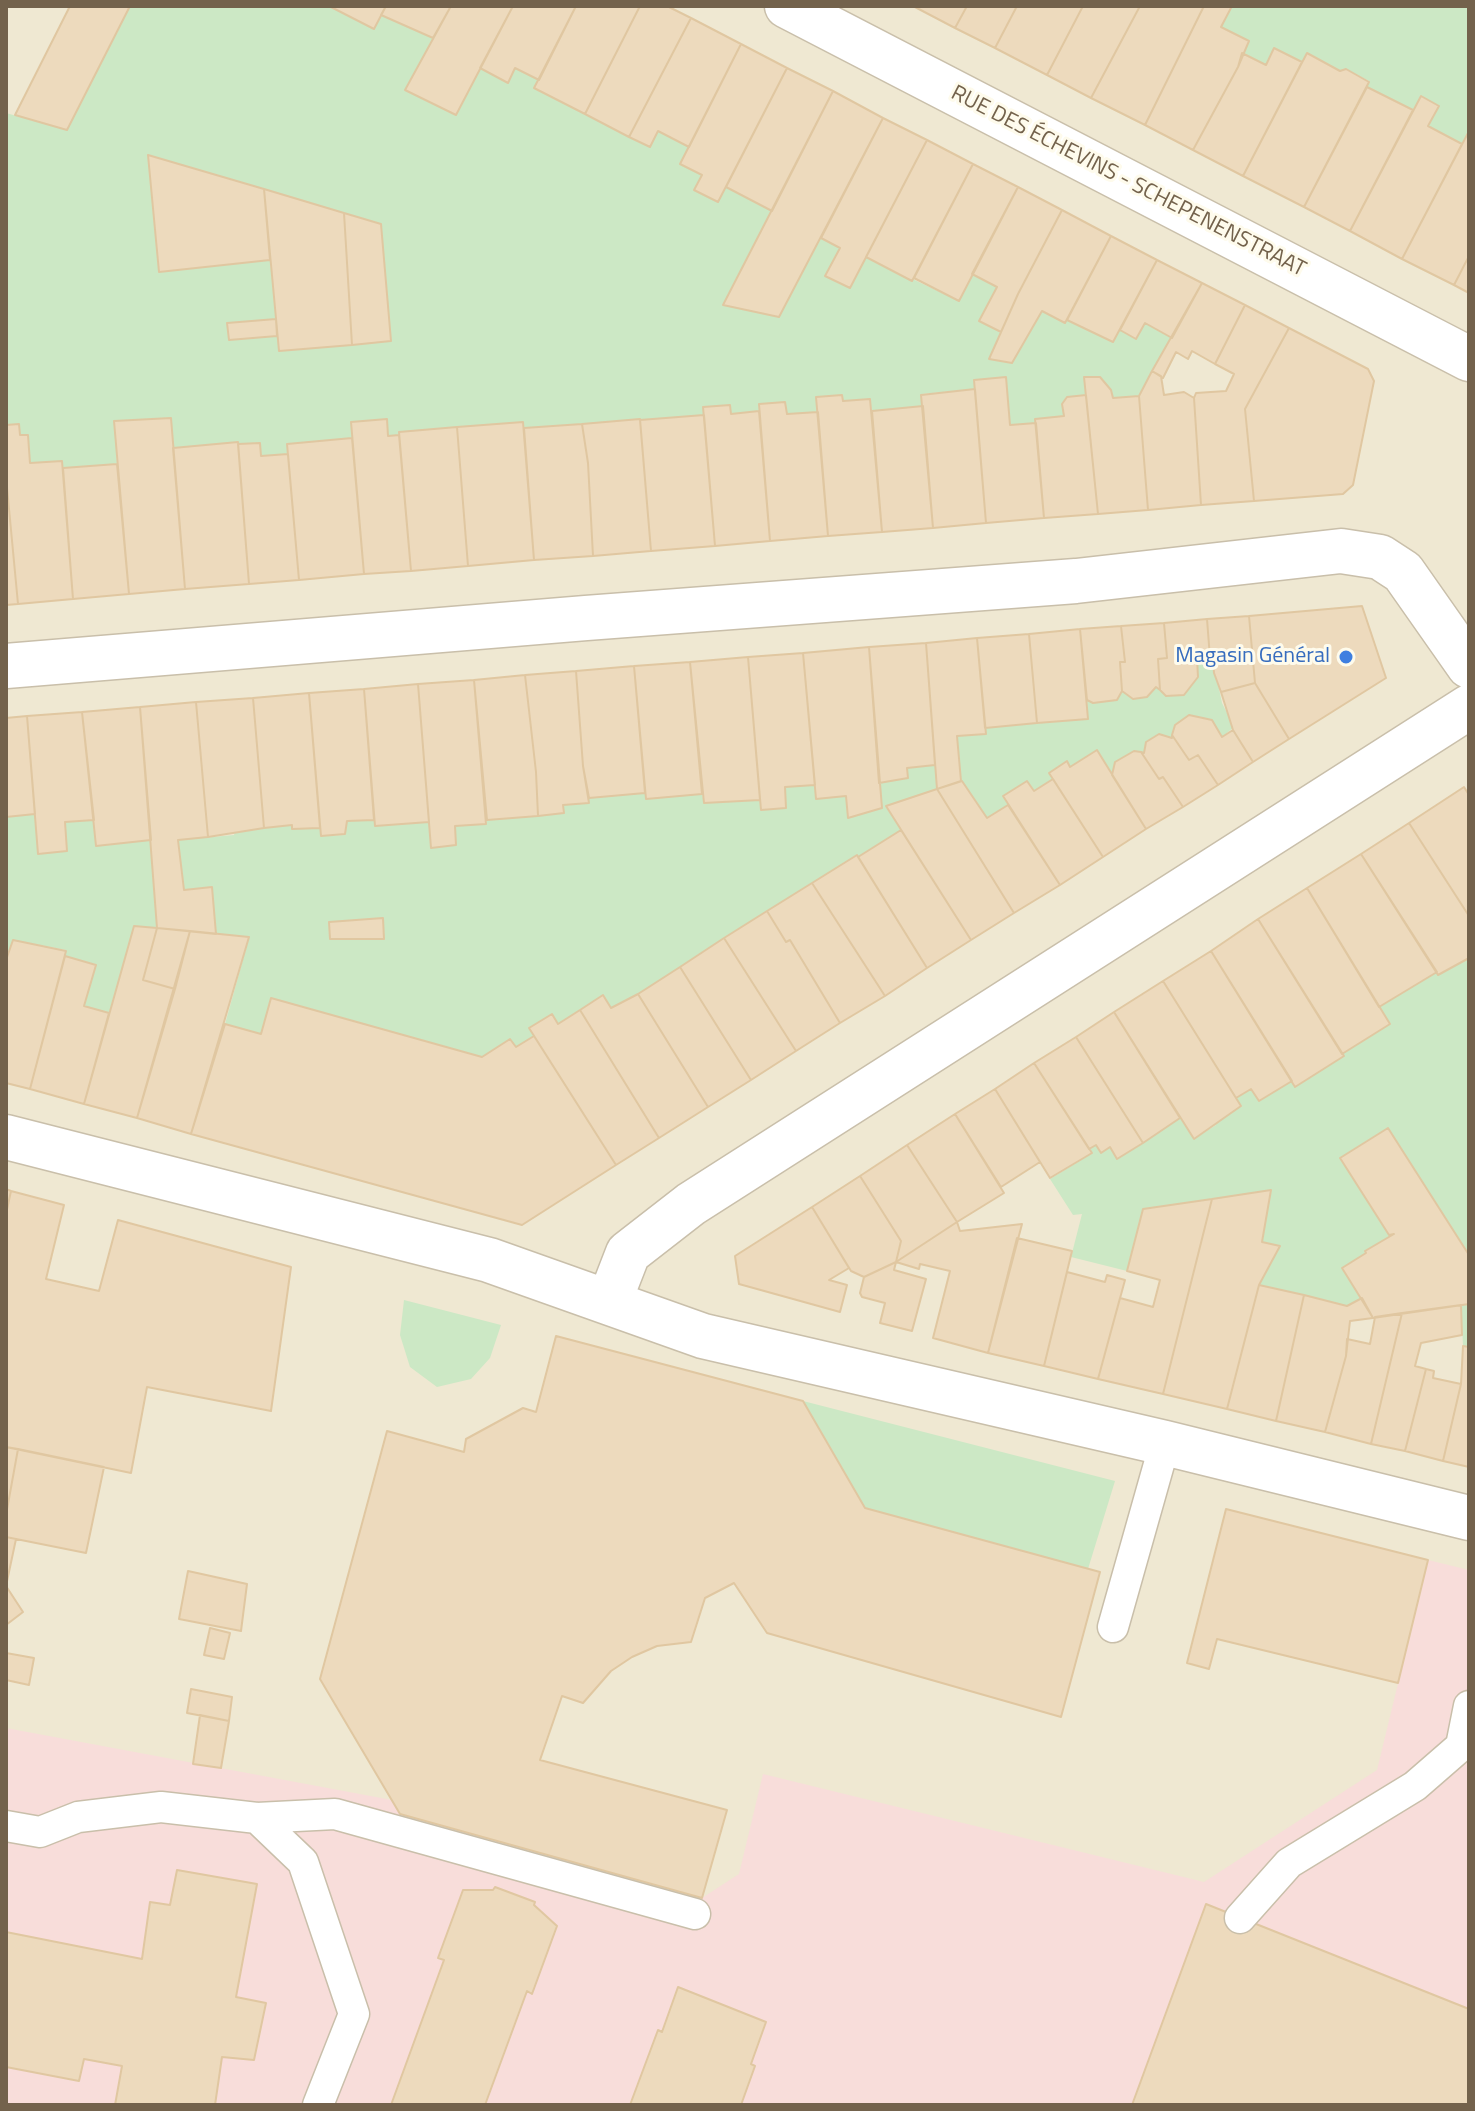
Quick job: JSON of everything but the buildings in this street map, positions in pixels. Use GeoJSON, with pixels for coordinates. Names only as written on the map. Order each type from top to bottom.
{"type":"FeatureCollection","features":[{"type":"Feature","properties":{"kind":"street","name":"RUE DES ÉCHEVINS - SCHEPENENSTRAAT"},"geometry":{"type":"LineString","coordinates":[[787,6],[1469,359]]}},
{"type":"Feature","properties":{"kind":"street"},"geometry":{"type":"LineString","coordinates":[[6,666],[1076,581],[1341,551],[1380,557],[1403,572],[1469,666]]}},
{"type":"Feature","properties":{"kind":"street"},"geometry":{"type":"LineString","coordinates":[[609,1302],[628,1253],[691,1204],[1469,707]]}},
{"type":"Feature","properties":{"kind":"street"},"geometry":{"type":"LineString","coordinates":[[6,1137],[489,1260],[703,1336],[1165,1443],[1469,1518]]}},
{"type":"Feature","properties":{"kind":"lane"},"geometry":{"type":"LineString","coordinates":[[1113,1627],[1165,1443]]}},
{"type":"Feature","properties":{"kind":"lane"},"geometry":{"type":"LineString","coordinates":[[1240,1918],[1289,1863],[1465,1754],[1469,1706]]}},
{"type":"Feature","properties":{"kind":"lane"},"geometry":{"type":"LineString","coordinates":[[6,1826],[40,1832],[78,1817],[161,1807],[257,1818],[335,1814],[695,1914]]}},
{"type":"Feature","properties":{"kind":"lane"},"geometry":{"type":"LineString","coordinates":[[257,1818],[303,1862],[354,2014],[318,2105]]}},
{"type":"Feature","properties":{"kind":"shaded area"},"geometry":{"type":"Polygon","coordinates":[[[6,6],[1469,6],[1469,2105],[6,2105],[6,6]]]}},
{"type":"Feature","properties":{"kind":"shaded area"},"geometry":{"type":"Polygon","coordinates":[[[1428,1560],[1469,1570],[1469,2105],[6,2105],[6,1728],[392,1800],[400,1814],[702,1898],[739,1874],[763,1774],[1204,1882],[1377,1770],[1428,1560]]]}},
{"type":"Feature","properties":{"kind":"green space"},"geometry":{"type":"Polygon","coordinates":[[[130,6],[329,6],[381,15],[433,38],[406,89],[455,115],[480,68],[507,82],[515,68],[539,80],[534,88],[650,147],[658,131],[689,147],[680,164],[702,175],[695,190],[726,187],[772,211],[723,305],[779,317],[821,238],[840,248],[826,276],[850,288],[866,257],[959,301],[972,274],[997,287],[979,321],[1001,332],[989,359],[1024,343],[1042,311],[1113,342],[1120,330],[1136,338],[1145,323],[1172,338],[1139,396],[1113,398],[1111,390],[1100,377],[1084,378],[1086,395],[1066,397],[1062,404],[1064,416],[1035,419],[1036,423],[1010,425],[975,389],[922,394],[923,406],[872,411],[870,399],[843,401],[842,395],[817,397],[818,412],[787,414],[785,402],[760,404],[759,411],[731,414],[729,405],[704,407],[704,415],[524,428],[523,422],[400,432],[399,435],[388,436],[351,422],[352,438],[288,444],[288,454],[261,456],[259,443],[173,448],[170,418],[115,421],[117,464],[63,468],[61,461],[30,463],[28,435],[20,435],[6,425],[6,113],[67,130],[130,6]],[[149,156],[159,272],[270,260],[276,319],[227,323],[229,340],[277,336],[280,351],[391,341],[381,224],[149,156]]]}},
{"type":"Feature","properties":{"kind":"green space"},"geometry":{"type":"Polygon","coordinates":[[[1232,6],[1469,6],[1469,133],[1462,144],[1428,126],[1439,106],[1421,96],[1413,110],[1367,87],[1369,81],[1346,69],[1340,71],[1307,53],[1302,62],[1274,48],[1266,65],[1242,52],[1248,40],[1221,27],[1232,6]]]}},
{"type":"Feature","properties":{"kind":"green space"},"geometry":{"type":"Polygon","coordinates":[[[1197,658],[1213,659],[1222,703],[1234,727],[1222,737],[1212,720],[1189,715],[1175,725],[1172,738],[1159,734],[1146,742],[1144,753],[1134,751],[1115,762],[1112,775],[1070,767],[1067,762],[1050,772],[1053,779],[1034,791],[1027,781],[1003,796],[1008,805],[987,818],[961,781],[957,736],[985,734],[985,728],[1088,719],[1087,700],[1094,703],[1117,700],[1122,691],[1133,699],[1147,697],[1156,687],[1167,696],[1184,695],[1198,677],[1197,658]]]}},
{"type":"Feature","properties":{"kind":"green space"},"geometry":{"type":"Polygon","coordinates":[[[935,765],[937,789],[887,806],[901,830],[638,994],[611,1008],[603,995],[558,1024],[552,1014],[530,1028],[534,1036],[516,1047],[509,1039],[482,1057],[272,998],[261,1034],[225,1024],[249,938],[216,934],[212,888],[184,890],[178,840],[292,825],[292,829],[320,828],[321,836],[345,835],[347,821],[374,820],[375,826],[429,822],[432,848],[456,845],[455,826],[563,813],[563,805],[589,803],[589,798],[645,793],[646,799],[702,794],[704,803],[760,800],[762,810],[786,808],[785,787],[815,785],[817,799],[846,796],[849,818],[881,808],[879,783],[907,778],[907,768],[935,765]],[[382,918],[329,922],[330,939],[384,939],[382,918]]]}},
{"type":"Feature","properties":{"kind":"green space"},"geometry":{"type":"Polygon","coordinates":[[[35,814],[65,822],[94,820],[151,840],[157,928],[134,926],[109,1013],[84,1006],[95,964],[65,956],[66,950],[13,940],[6,960],[6,817],[35,814]]]}},
{"type":"Feature","properties":{"kind":"green space"},"geometry":{"type":"Polygon","coordinates":[[[1469,958],[1469,1255],[1388,1128],[1341,1158],[1389,1234],[1394,1234],[1365,1251],[1362,1298],[1347,1306],[1259,1285],[1280,1246],[1262,1242],[1271,1190],[1143,1209],[1127,1271],[1071,1257],[1082,1214],[1073,1215],[1050,1179],[1091,1154],[1089,1149],[1096,1145],[1101,1152],[1110,1147],[1117,1159],[1180,1118],[1194,1139],[1216,1125],[1214,1122],[1236,1098],[1251,1089],[1292,1081],[1390,1024],[1379,1007],[1437,972],[1438,975],[1469,958]]]}},
{"type":"Feature","properties":{"kind":"green space"},"geometry":{"type":"Polygon","coordinates":[[[404,1300],[501,1325],[490,1358],[471,1379],[437,1387],[410,1367],[400,1335],[404,1300]]]}},
{"type":"Feature","properties":{"kind":"green space"},"geometry":{"type":"Polygon","coordinates":[[[1469,1304],[1469,1347],[1463,1346],[1461,1305],[1469,1304]]]}},
{"type":"Feature","properties":{"kind":"green space"},"geometry":{"type":"Polygon","coordinates":[[[803,1401],[1115,1481],[1088,1569],[865,1508],[803,1401]]]}},
{"type":"Feature","properties":{"kind":"place","name":"Magasin Général"},"geometry":{"type":"Point","coordinates":[1346,657]}}]}
